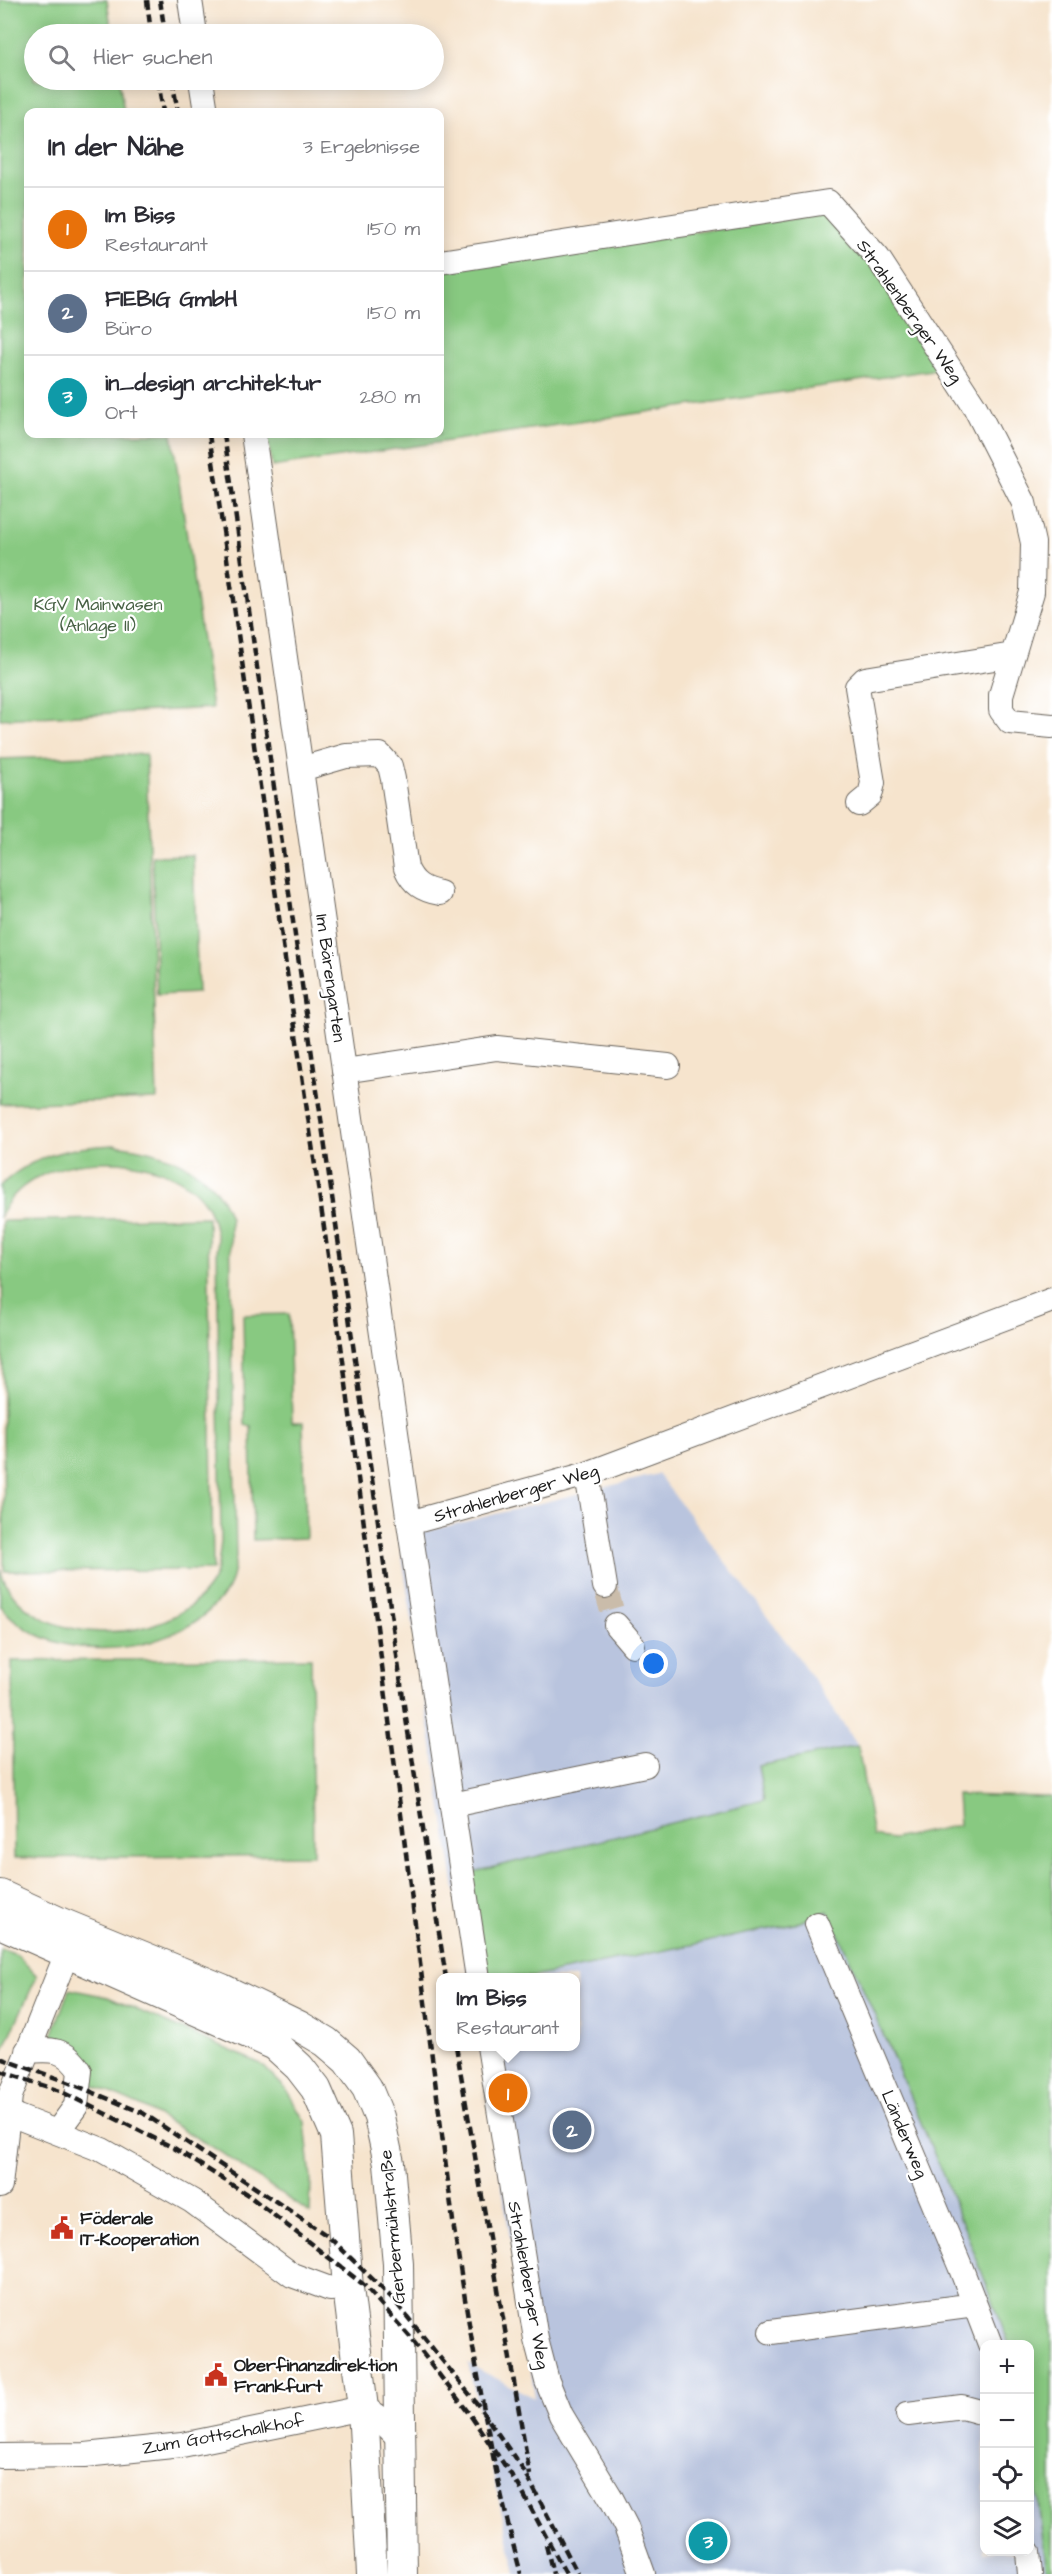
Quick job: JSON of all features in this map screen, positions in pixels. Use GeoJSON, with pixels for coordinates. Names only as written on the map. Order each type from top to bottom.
{"type":"FeatureCollection","features":[{"type":"Feature","properties":{"kind":"main road","name":"Gerbermühlstraße"},"geometry":{"type":"LineString","coordinates":[[0,1895],[61,1923],[222,1989],[326,2042],[346,2060],[367,2088],[379,2117],[389,2163],[398,2264],[401,2359],[398,2438],[402,2574]]}},
{"type":"Feature","properties":{"kind":"main road"},"geometry":{"type":"LineString","coordinates":[[0,1923],[275,2046],[299,2067],[316,2089],[336,2135],[348,2288],[363,2408],[372,2574]]}},
{"type":"Feature","properties":{"kind":"main road"},"geometry":{"type":"LineString","coordinates":[[336,2135],[344,2125],[358,2124],[369,2131],[389,2163]]}},
{"type":"Feature","properties":{"kind":"street"},"geometry":{"type":"LineString","coordinates":[[190,0],[194,24]]}},
{"type":"Feature","properties":{"kind":"street"},"geometry":{"type":"LineString","coordinates":[[203,90],[205,108]]}},
{"type":"Feature","properties":{"kind":"street","name":"Strahlenberger Weg"},"geometry":{"type":"LineString","coordinates":[[444,261],[828,201],[878,258],[969,397],[1024,502],[1033,543],[1032,592],[1001,695],[1004,717],[1010,722],[1052,726]]}},
{"type":"Feature","properties":{"kind":"street","name":"Im Bärengarten"},"geometry":{"type":"LineString","coordinates":[[253,438],[409,1523]]}},
{"type":"Feature","properties":{"kind":"street"},"geometry":{"type":"LineString","coordinates":[[859,804],[870,795],[873,783],[857,687],[865,679],[1013,655]]}},
{"type":"Feature","properties":{"kind":"street"},"geometry":{"type":"LineString","coordinates":[[300,769],[346,756],[380,755],[390,766],[393,779],[406,868],[411,879],[420,887],[440,893]]}},
{"type":"Feature","properties":{"kind":"street"},"geometry":{"type":"LineString","coordinates":[[344,1071],[497,1048],[668,1066]]}},
{"type":"Feature","properties":{"kind":"street","name":"Strahlenberger Weg"},"geometry":{"type":"LineString","coordinates":[[477,1973],[409,1523],[587,1474],[1052,1300]]}},
{"type":"Feature","properties":{"kind":"street"},"geometry":{"type":"LineString","coordinates":[[587,1474],[605,1587]]}},
{"type":"Feature","properties":{"kind":"street"},"geometry":{"type":"LineString","coordinates":[[616,1625],[633,1645]]}},
{"type":"Feature","properties":{"kind":"street"},"geometry":{"type":"LineString","coordinates":[[452,1805],[645,1765]]}},
{"type":"Feature","properties":{"kind":"street"},"geometry":{"type":"LineString","coordinates":[[0,2186],[4,2111],[67,1953],[61,1923]]}},
{"type":"Feature","properties":{"kind":"street","name":"Länderweg"},"geometry":{"type":"LineString","coordinates":[[817,1924],[988,2340]]}},
{"type":"Feature","properties":{"kind":"street"},"geometry":{"type":"LineString","coordinates":[[27,2051],[54,2049],[73,2060],[80,2071],[76,2106],[57,2132]]}},
{"type":"Feature","properties":{"kind":"street","name":"Strahlenberger Weg"},"geometry":{"type":"LineString","coordinates":[[490,2051],[536,2339],[547,2381],[561,2415],[600,2478],[626,2527],[644,2574]]}},
{"type":"Feature","properties":{"kind":"street"},"geometry":{"type":"LineString","coordinates":[[4,2111],[102,2150],[192,2201],[292,2275],[330,2289],[348,2288]]}},
{"type":"Feature","properties":{"kind":"street"},"geometry":{"type":"LineString","coordinates":[[771,2332],[975,2305]]}},
{"type":"Feature","properties":{"kind":"street"},"geometry":{"type":"LineString","coordinates":[[908,2414],[962,2407],[980,2412]]}},
{"type":"Feature","properties":{"kind":"street"},"geometry":{"type":"LineString","coordinates":[[363,2408],[376,2415],[398,2438]]}},
{"type":"Feature","properties":{"kind":"street","name":"Zum Gottschalkhof"},"geometry":{"type":"LineString","coordinates":[[0,2456],[85,2455],[182,2445],[363,2408]]}},
{"type":"Feature","properties":{"kind":"street"},"geometry":{"type":"LineString","coordinates":[[1028,2556],[1030,2574]]}},
{"type":"Feature","properties":{"kind":"shaded area"},"geometry":{"type":"Polygon","coordinates":[[[658,1474],[798,1657],[858,1746],[873,1836],[818,1888],[910,2092],[975,2250],[1008,2340],[980,2340],[980,2556],[1034,2556],[1034,2470],[1047,2574],[516,2574],[468,2364],[535,2398],[481,2051],[580,2051],[580,1973],[468,1973],[399,1538],[658,1474]]]}},
{"type":"Feature","properties":{"kind":"green space","name":"KGV Mainwasen (Anlage II)"},"geometry":{"type":"Polygon","coordinates":[[[0,0],[107,0],[111,24],[24,24],[24,90],[121,90],[123,108],[24,108],[24,438],[173,438],[212,708],[0,719],[0,0]]]}},
{"type":"Feature","properties":{"kind":"green space"},"geometry":{"type":"Polygon","coordinates":[[[830,213],[870,261],[939,369],[272,467],[268,438],[444,438],[444,267],[830,213]]]}},
{"type":"Feature","properties":{"kind":"green space"},"geometry":{"type":"Polygon","coordinates":[[[146,754],[157,1099],[0,1104],[0,759],[146,754]]]}},
{"type":"Feature","properties":{"kind":"green space"},"geometry":{"type":"Polygon","coordinates":[[[193,855],[198,993],[157,995],[152,856],[193,855]]]}},
{"type":"Feature","properties":{"kind":"green space"},"geometry":{"type":"Polygon","coordinates":[[[115,1145],[169,1157],[200,1174],[222,1200],[230,1218],[236,1557],[228,1588],[208,1612],[182,1630],[151,1642],[117,1648],[84,1648],[52,1640],[23,1626],[0,1605],[0,1569],[14,1596],[37,1615],[67,1627],[100,1632],[133,1629],[165,1620],[192,1604],[212,1582],[221,1542],[217,1238],[205,1203],[186,1184],[160,1171],[129,1163],[97,1162],[65,1167],[37,1178],[14,1195],[0,1218],[0,1186],[12,1175],[53,1154],[83,1147],[115,1145]]]}},
{"type":"Feature","properties":{"kind":"green space"},"geometry":{"type":"Polygon","coordinates":[[[208,1217],[213,1570],[4,1571],[2,1221],[208,1217]]]}},
{"type":"Feature","properties":{"kind":"green space"},"geometry":{"type":"Polygon","coordinates":[[[289,1314],[292,1422],[303,1422],[306,1538],[253,1540],[251,1426],[245,1425],[243,1315],[289,1314]]]}},
{"type":"Feature","properties":{"kind":"green space"},"geometry":{"type":"Polygon","coordinates":[[[311,1658],[313,1855],[14,1858],[12,1661],[311,1658]]]}},
{"type":"Feature","properties":{"kind":"green space"},"geometry":{"type":"Polygon","coordinates":[[[858,1746],[873,1836],[893,1839],[959,1825],[957,1795],[1052,1797],[1052,2574],[1047,2574],[1034,2470],[1034,2340],[1007,2340],[923,2126],[828,1911],[795,1924],[553,1973],[486,1973],[470,1873],[764,1800],[758,1766],[858,1746]]]}},
{"type":"Feature","properties":{"kind":"green space"},"geometry":{"type":"Polygon","coordinates":[[[0,1949],[17,1955],[37,1976],[3,2051],[0,2050],[0,1949]]]}},
{"type":"Feature","properties":{"kind":"green space"},"geometry":{"type":"Polygon","coordinates":[[[69,1989],[108,1997],[261,2064],[286,2089],[305,2122],[311,2179],[310,2213],[214,2148],[141,2106],[88,2083],[50,2041],[69,1989]]]}},
{"type":"Feature","properties":{"kind":"tunnel"},"geometry":{"type":"LineString","coordinates":[[605,1586],[616,1625]]}},
{"type":"Feature","properties":{"kind":"railway"},"geometry":{"type":"LineString","coordinates":[[147,0],[150,24]]}},
{"type":"Feature","properties":{"kind":"railway"},"geometry":{"type":"LineString","coordinates":[[160,0],[164,24]]}},
{"type":"Feature","properties":{"kind":"railway"},"geometry":{"type":"LineString","coordinates":[[160,90],[162,108]]}},
{"type":"Feature","properties":{"kind":"railway"},"geometry":{"type":"LineString","coordinates":[[174,90],[177,108]]}},
{"type":"Feature","properties":{"kind":"railway"},"geometry":{"type":"LineString","coordinates":[[210,438],[341,1345],[454,2229],[491,2446],[521,2574]]}},
{"type":"Feature","properties":{"kind":"railway"},"geometry":{"type":"LineString","coordinates":[[225,438],[405,1712],[445,1973]]}},
{"type":"Feature","properties":{"kind":"railway"},"geometry":{"type":"LineString","coordinates":[[457,2051],[530,2475]]}},
{"type":"Feature","properties":{"kind":"railway"},"geometry":{"type":"LineString","coordinates":[[0,2058],[65,2081],[143,2113],[329,2237],[393,2299],[478,2405],[526,2474],[578,2574]]}},
{"type":"Feature","properties":{"kind":"railway"},"geometry":{"type":"LineString","coordinates":[[0,2071],[60,2091],[174,2148],[248,2195],[364,2285],[410,2337],[468,2412],[519,2486],[566,2574]]}},
{"type":"Feature","properties":{"kind":"railway"},"geometry":{"type":"LineString","coordinates":[[546,2545],[553,2574]]}},
{"type":"Feature","properties":{"kind":"place","name":"Im Biss"},"geometry":{"type":"Point","coordinates":[508,2093]}},
{"type":"Feature","properties":{"kind":"place","name":"FIEBIG GmbH"},"geometry":{"type":"Point","coordinates":[572,2130]}},
{"type":"Feature","properties":{"kind":"place","name":"Föderale IT-Kooperation"},"geometry":{"type":"Point","coordinates":[62,2228]}},
{"type":"Feature","properties":{"kind":"place","name":"Oberfinanzdirektion Frankfurt"},"geometry":{"type":"Point","coordinates":[216,2375]}},
{"type":"Feature","properties":{"kind":"place","name":"in_design architektur"},"geometry":{"type":"Point","coordinates":[708,2541]}}]}
